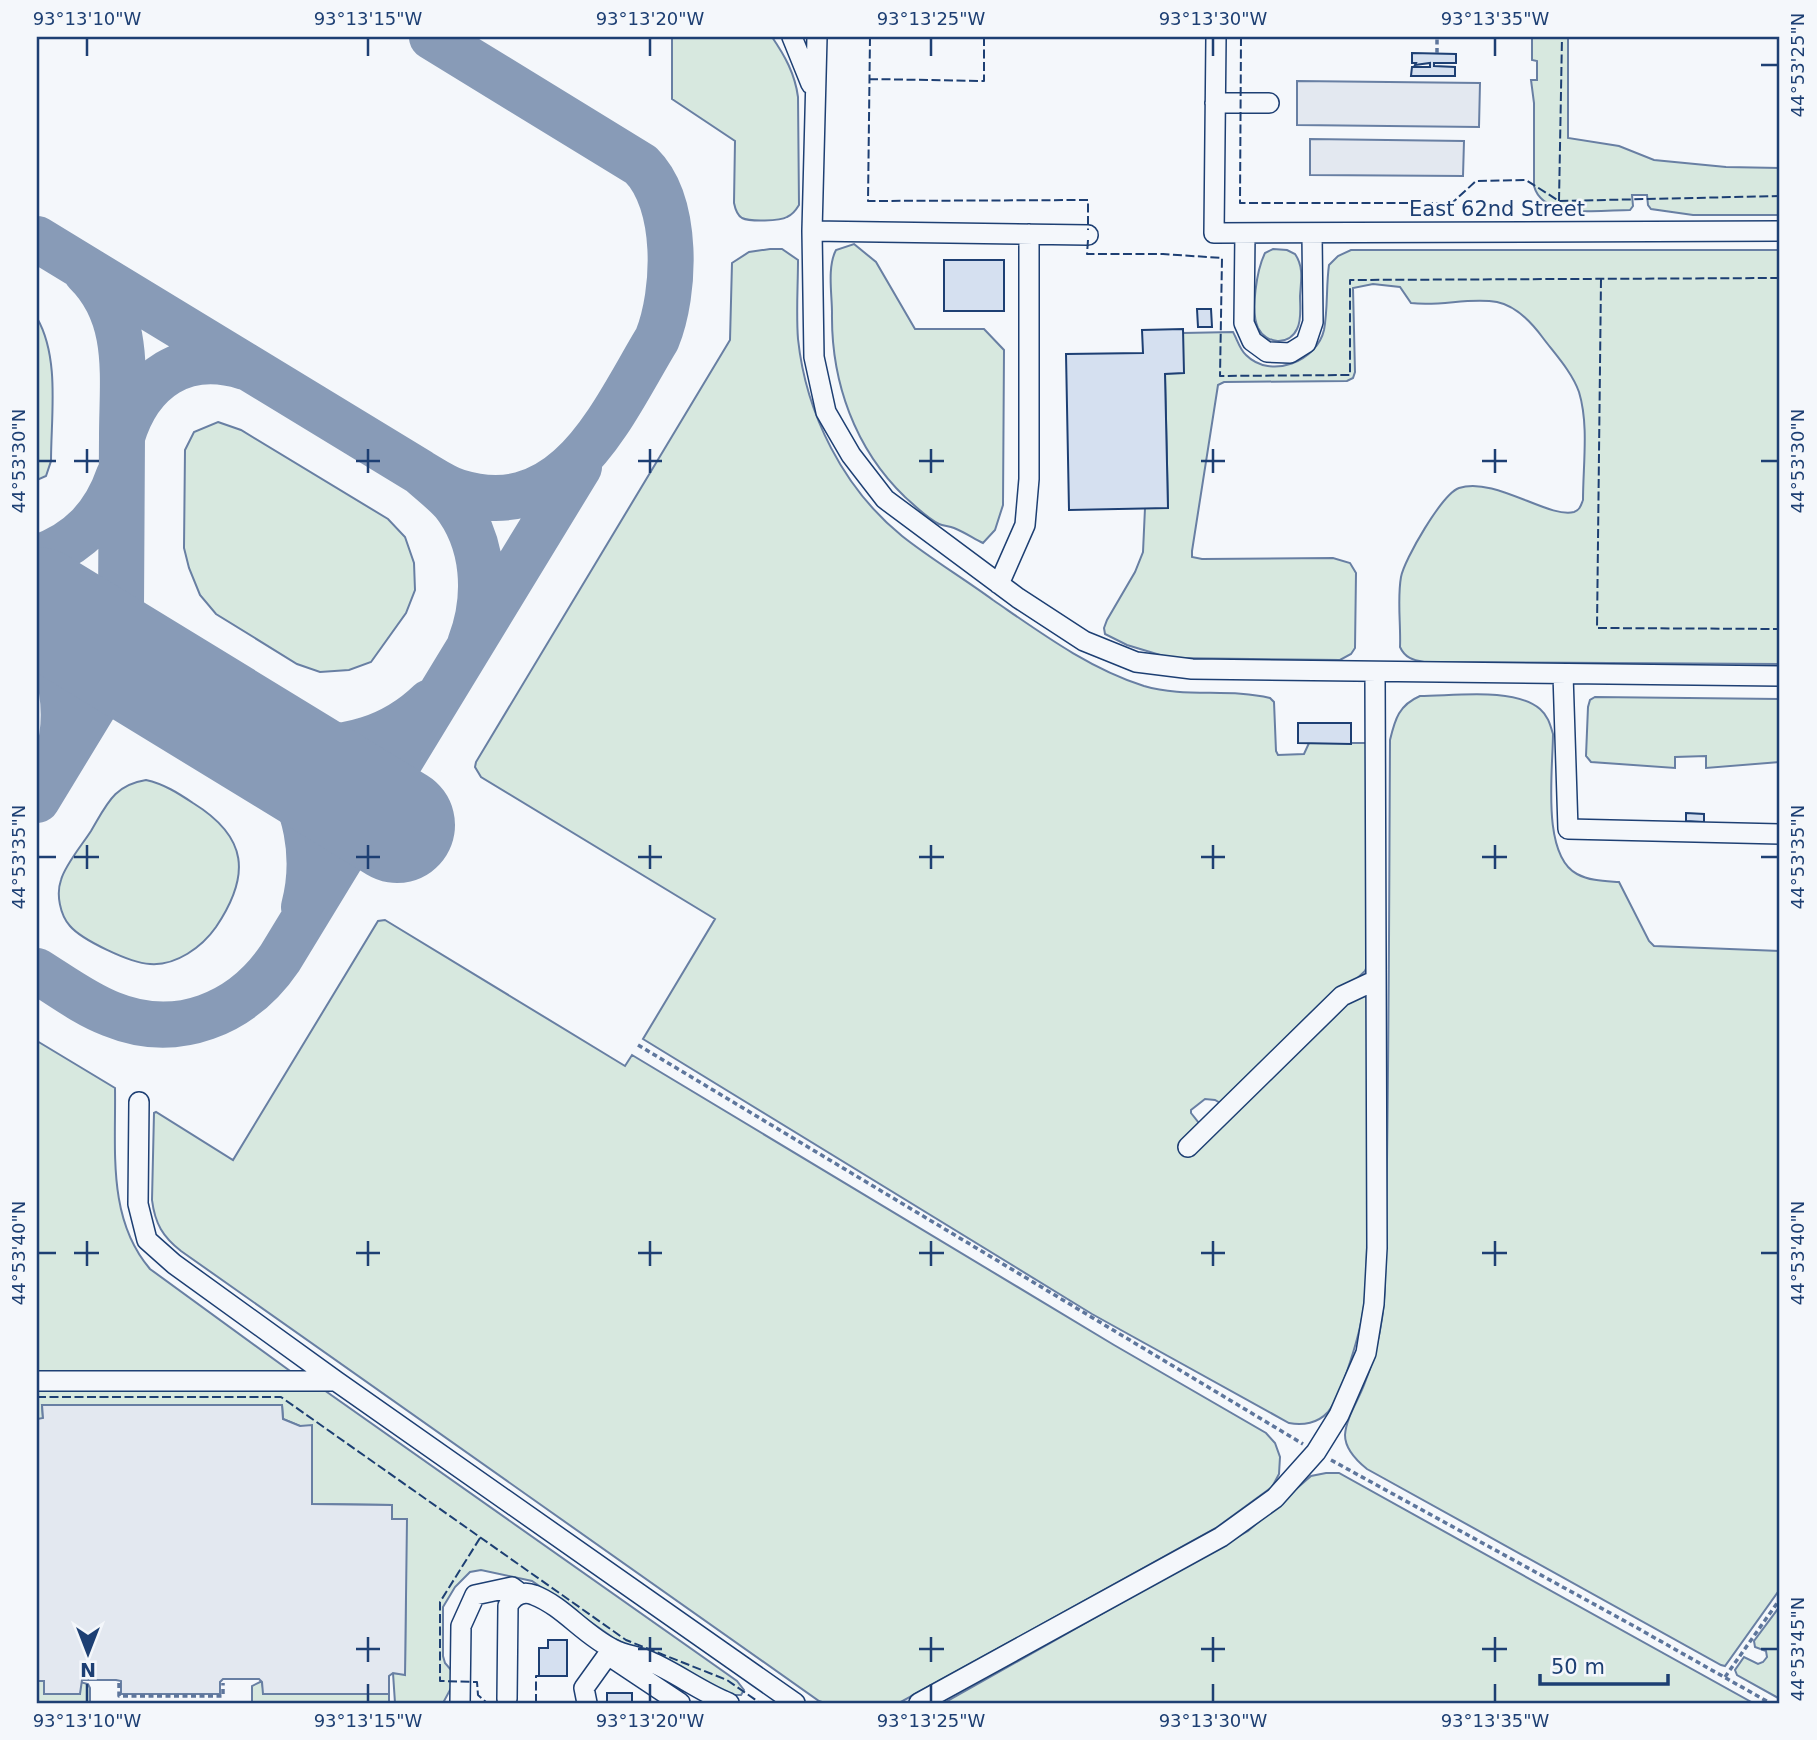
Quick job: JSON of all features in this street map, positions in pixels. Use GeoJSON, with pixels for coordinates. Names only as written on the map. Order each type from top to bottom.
{"type":"FeatureCollection","features":[{"type":"Feature","properties":{"kind":"street"},"geometry":{"type":"LineString","coordinates":[[792,37],[804,61],[816,99]]}},
{"type":"Feature","properties":{"kind":"street"},"geometry":{"type":"LineString","coordinates":[[817,37],[812,231],[814,357],[826,412],[851,456],[885,499],[999,584],[1084,641],[1136,662],[1192,669],[1780,676]]}},
{"type":"Feature","properties":{"kind":"street"},"geometry":{"type":"LineString","coordinates":[[1216,37],[1215,103],[1269,103]]}},
{"type":"Feature","properties":{"kind":"street","name":"East 62nd Street"},"geometry":{"type":"LineString","coordinates":[[1215,103],[1213,233],[1780,231]]}},
{"type":"Feature","properties":{"kind":"street"},"geometry":{"type":"LineString","coordinates":[[812,231],[1088,235]]}},
{"type":"Feature","properties":{"kind":"street"},"geometry":{"type":"LineString","coordinates":[[1245,233],[1244,323],[1252,341],[1268,352],[1290,352],[1306,343],[1313,322],[1312,233]]}},
{"type":"Feature","properties":{"kind":"street"},"geometry":{"type":"LineString","coordinates":[[999,584],[1025,525],[1029,479],[1029,234]]}},
{"type":"Feature","properties":{"kind":"street"},"geometry":{"type":"LineString","coordinates":[[919,1703],[1221,1537],[1275,1498],[1316,1452],[1339,1415],[1366,1353],[1374,1304],[1377,1248],[1374,673]]}},
{"type":"Feature","properties":{"kind":"street"},"geometry":{"type":"LineString","coordinates":[[1563,674],[1568,830],[1780,834]]}},
{"type":"Feature","properties":{"kind":"street"},"geometry":{"type":"LineString","coordinates":[[1188,1147],[1342,996],[1376,980]]}},
{"type":"Feature","properties":{"kind":"street"},"geometry":{"type":"LineString","coordinates":[[139,1102],[138,1203],[148,1240],[174,1264],[795,1703]]}},
{"type":"Feature","properties":{"kind":"street"},"geometry":{"type":"LineString","coordinates":[[37,1381],[337,1381]]}},
{"type":"Feature","properties":{"kind":"street"},"geometry":{"type":"LineString","coordinates":[[460,1703],[461,1626],[475,1595],[512,1587],[520,1593],[538,1597],[680,1703]]}},
{"type":"Feature","properties":{"kind":"street"},"geometry":{"type":"LineString","coordinates":[[507,1699],[508,1606],[520,1593]]}},
{"type":"Feature","properties":{"kind":"street"},"geometry":{"type":"LineString","coordinates":[[587,1703],[584,1688],[610,1652]]}},
{"type":"Feature","properties":{"kind":"street"},"geometry":{"type":"LineString","coordinates":[[610,1652],[649,1661],[710,1696],[729,1703]]}},
{"type":"Feature","properties":{"kind":"path"},"geometry":{"type":"LineString","coordinates":[[1437,37],[1437,53]]}},
{"type":"Feature","properties":{"kind":"path"},"geometry":{"type":"LineString","coordinates":[[638,1045],[1316,1452],[1769,1703]]}},
{"type":"Feature","properties":{"kind":"path"},"geometry":{"type":"LineString","coordinates":[[1724,1678],[1780,1599]]}},
{"type":"Feature","properties":{"kind":"path"},"geometry":{"type":"LineString","coordinates":[[119,1683],[119,1696],[222,1696],[222,1683]]}},
{"type":"Feature","properties":{"kind":"path"},"geometry":{"type":"LineString","coordinates":[[195,1696],[195,1703]]}},
{"type":"Feature","properties":{"kind":"shaded area"},"geometry":{"type":"Polygon","coordinates":[[[672,37],[772,37],[777,44],[792,73],[798,97],[799,205],[791,215],[758,220],[742,218],[738,213],[734,203],[735,141],[672,99],[672,37]]]}},
{"type":"Feature","properties":{"kind":"shaded area"},"geometry":{"type":"Polygon","coordinates":[[[1532,37],[1568,37],[1568,138],[1619,146],[1654,160],[1726,167],[1780,168],[1780,215],[1693,215],[1651,209],[1647,195],[1632,195],[1633,206],[1630,210],[1574,211],[1549,204],[1540,197],[1534,186],[1534,103],[1531,80],[1537,80],[1537,61],[1532,60],[1532,37]]]}},
{"type":"Feature","properties":{"kind":"shaded area"},"geometry":{"type":"Polygon","coordinates":[[[1297,81],[1480,83],[1479,127],[1297,125],[1297,81]]]}},
{"type":"Feature","properties":{"kind":"shaded area"},"geometry":{"type":"Polygon","coordinates":[[[1310,139],[1464,141],[1463,176],[1310,175],[1310,139]]]}},
{"type":"Feature","properties":{"kind":"shaded area"},"geometry":{"type":"Polygon","coordinates":[[[854,244],[876,262],[915,329],[984,329],[1004,350],[1003,505],[995,530],[983,543],[952,527],[941,525],[905,497],[872,458],[849,413],[836,364],[831,272],[836,250],[854,244]]]}},
{"type":"Feature","properties":{"kind":"shaded area"},"geometry":{"type":"Polygon","coordinates":[[[782,249],[798,260],[798,339],[809,395],[819,422],[831,448],[862,496],[902,536],[1047,637],[1104,670],[1160,690],[1270,698],[1274,702],[1278,755],[1304,754],[1309,743],[1367,743],[1368,964],[1365,971],[1225,1101],[1347,999],[1367,995],[1367,1255],[1364,1306],[1340,1391],[1328,1412],[1315,1421],[1305,1424],[1289,1423],[1092,1314],[643,1039],[715,919],[481,777],[475,767],[730,340],[732,263],[749,252],[782,249]],[[1205,1099],[1191,1110],[1191,1113],[1199,1123],[1222,1104],[1205,1099]]]}},
{"type":"Feature","properties":{"kind":"shaded area"},"geometry":{"type":"Polygon","coordinates":[[[1273,249],[1287,250],[1295,254],[1301,274],[1299,325],[1289,338],[1278,341],[1266,337],[1258,328],[1255,311],[1259,269],[1265,253],[1273,249]]]}},
{"type":"Feature","properties":{"kind":"shaded area"},"geometry":{"type":"Polygon","coordinates":[[[1351,250],[1780,250],[1780,664],[1424,662],[1404,654],[1400,647],[1401,577],[1416,543],[1443,502],[1459,488],[1473,486],[1504,492],[1550,510],[1576,511],[1583,500],[1584,418],[1579,392],[1572,377],[1534,327],[1517,311],[1504,304],[1486,301],[1411,303],[1400,287],[1373,284],[1353,288],[1353,378],[1347,381],[1224,382],[1218,385],[1192,551],[1192,557],[1202,559],[1333,558],[1350,563],[1356,573],[1355,648],[1351,654],[1340,660],[1170,658],[1127,645],[1105,634],[1107,620],[1135,572],[1143,552],[1145,508],[1168,508],[1165,374],[1183,333],[1233,332],[1246,355],[1256,362],[1268,366],[1292,364],[1303,358],[1320,341],[1326,314],[1329,265],[1338,256],[1351,250]]]}},
{"type":"Feature","properties":{"kind":"shaded area"},"geometry":{"type":"Polygon","coordinates":[[[37,318],[49,351],[53,407],[51,461],[46,476],[37,480],[37,318]]]}},
{"type":"Feature","properties":{"kind":"shaded area"},"geometry":{"type":"Polygon","coordinates":[[[218,422],[241,430],[388,519],[405,537],[414,563],[415,590],[406,613],[371,662],[349,670],[320,672],[297,664],[216,614],[200,595],[184,548],[185,450],[194,432],[218,422]]]}},
{"type":"Feature","properties":{"kind":"shaded area"},"geometry":{"type":"Polygon","coordinates":[[[1500,695],[1529,702],[1543,712],[1553,734],[1551,789],[1558,849],[1566,864],[1577,874],[1592,879],[1619,882],[1654,946],[1780,951],[1780,1589],[1725,1666],[1367,1469],[1347,1445],[1345,1435],[1348,1422],[1377,1345],[1385,1291],[1390,740],[1403,708],[1420,696],[1500,695]]]}},
{"type":"Feature","properties":{"kind":"shaded area"},"geometry":{"type":"Polygon","coordinates":[[[1595,697],[1780,699],[1780,762],[1706,768],[1706,756],[1675,757],[1675,768],[1591,762],[1586,756],[1588,707],[1590,700],[1595,697]]]}},
{"type":"Feature","properties":{"kind":"shaded area"},"geometry":{"type":"Polygon","coordinates":[[[146,780],[171,789],[211,816],[225,829],[234,843],[238,858],[239,874],[235,890],[216,927],[188,954],[160,964],[131,960],[85,938],[70,926],[61,910],[59,898],[66,868],[107,804],[126,786],[146,780]]]}},
{"type":"Feature","properties":{"kind":"shaded area"},"geometry":{"type":"Polygon","coordinates":[[[385,920],[625,1066],[632,1055],[1114,1345],[1266,1433],[1275,1443],[1280,1457],[1279,1474],[1272,1487],[1216,1528],[899,1703],[819,1701],[181,1251],[161,1229],[152,1200],[154,1113],[233,1160],[378,921],[385,920]]]}},
{"type":"Feature","properties":{"kind":"shaded area"},"geometry":{"type":"Polygon","coordinates":[[[37,1041],[115,1088],[115,1159],[120,1206],[136,1249],[150,1269],[297,1376],[37,1378],[37,1041]]]}},
{"type":"Feature","properties":{"kind":"shaded area"},"geometry":{"type":"Polygon","coordinates":[[[37,1386],[324,1390],[737,1681],[744,1690],[741,1695],[724,1695],[615,1639],[532,1581],[481,1570],[470,1572],[455,1587],[443,1607],[443,1656],[445,1663],[457,1677],[443,1703],[395,1703],[393,1673],[405,1674],[406,1519],[392,1519],[392,1505],[312,1504],[300,1426],[283,1419],[282,1405],[42,1405],[43,1419],[37,1419],[37,1386]]]}},
{"type":"Feature","properties":{"kind":"shaded area"},"geometry":{"type":"Polygon","coordinates":[[[42,1405],[282,1405],[283,1419],[300,1426],[312,1425],[312,1504],[392,1505],[392,1519],[407,1519],[405,1675],[393,1673],[389,1676],[389,1694],[263,1694],[262,1682],[259,1679],[223,1679],[220,1682],[220,1694],[121,1694],[121,1681],[82,1680],[80,1694],[44,1694],[44,1681],[37,1681],[37,1419],[43,1418],[42,1405]]]}},
{"type":"Feature","properties":{"kind":"shaded area"},"geometry":{"type":"Polygon","coordinates":[[[1339,1473],[1753,1703],[944,1703],[1248,1531],[1311,1476],[1339,1473]]]}},
{"type":"Feature","properties":{"kind":"shaded area"},"geometry":{"type":"Polygon","coordinates":[[[1780,1606],[1780,1699],[1737,1675],[1735,1670],[1744,1657],[1758,1664],[1767,1657],[1766,1651],[1755,1647],[1754,1641],[1780,1606]]]}},
{"type":"Feature","properties":{"kind":"shaded area"},"geometry":{"type":"Polygon","coordinates":[[[37,1681],[44,1681],[44,1694],[80,1694],[80,1682],[88,1684],[90,1703],[37,1703],[37,1681]]]}},
{"type":"Feature","properties":{"kind":"shaded area"},"geometry":{"type":"Polygon","coordinates":[[[260,1682],[264,1694],[389,1694],[389,1703],[252,1703],[252,1686],[260,1682]]]}},
{"type":"Feature","properties":{"kind":"building"},"geometry":{"type":"Polygon","coordinates":[[[1412,53],[1456,54],[1456,63],[1434,63],[1434,66],[1455,67],[1455,76],[1411,76],[1412,67],[1430,67],[1430,63],[1412,63],[1412,53]]]}},
{"type":"Feature","properties":{"kind":"building"},"geometry":{"type":"Polygon","coordinates":[[[944,260],[1004,260],[1004,311],[944,311],[944,260]]]}},
{"type":"Feature","properties":{"kind":"building"},"geometry":{"type":"Polygon","coordinates":[[[1197,309],[1211,309],[1212,327],[1198,327],[1197,309]]]}},
{"type":"Feature","properties":{"kind":"building"},"geometry":{"type":"Polygon","coordinates":[[[1183,329],[1184,373],[1165,374],[1168,508],[1069,510],[1066,354],[1143,353],[1142,330],[1183,329]]]}},
{"type":"Feature","properties":{"kind":"building"},"geometry":{"type":"Polygon","coordinates":[[[1298,723],[1351,723],[1351,744],[1298,743],[1298,723]]]}},
{"type":"Feature","properties":{"kind":"building"},"geometry":{"type":"Polygon","coordinates":[[[1686,813],[1704,814],[1704,822],[1686,821],[1686,813]]]}},
{"type":"Feature","properties":{"kind":"building"},"geometry":{"type":"Polygon","coordinates":[[[548,1640],[567,1640],[567,1676],[539,1676],[539,1648],[548,1648],[548,1640]]]}},
{"type":"Feature","properties":{"kind":"building"},"geometry":{"type":"Polygon","coordinates":[[[607,1693],[632,1693],[632,1703],[607,1703],[607,1693]]]}},
{"type":"Feature","properties":{"kind":"taxiway"},"geometry":{"type":"LineString","coordinates":[[432,37],[641,165],[653,181],[662,202],[668,224],[670,249],[668,297],[657,339],[603,429],[582,456],[557,478],[529,492],[496,498],[458,492],[420,472],[453,502],[472,534],[481,589],[476,626],[470,644]]}},
{"type":"Feature","properties":{"kind":"taxiway"},"geometry":{"type":"LineString","coordinates":[[37,239],[420,472]]}},
{"type":"Feature","properties":{"kind":"taxiway"},"geometry":{"type":"LineString","coordinates":[[86,272],[101,290],[118,328],[123,371],[122,437],[140,398],[168,373],[184,365],[203,362],[223,362],[245,367]]}},
{"type":"Feature","properties":{"kind":"taxiway"},"geometry":{"type":"LineString","coordinates":[[37,800],[99,698],[114,652],[121,607],[122,437]]}},
{"type":"Feature","properties":{"kind":"taxiway"},"geometry":{"type":"LineString","coordinates":[[37,971],[101,1010],[136,1022],[160,1025],[206,1017],[247,994],[265,978],[280,958],[579,467]]}},
{"type":"Feature","properties":{"kind":"taxiway"},"geometry":{"type":"LineString","coordinates":[[37,558],[66,545],[88,527],[106,503],[119,475]]}},
{"type":"Feature","properties":{"kind":"taxiway"},"geometry":{"type":"LineString","coordinates":[[37,626],[53,657],[62,690],[62,740],[58,757]]}},
{"type":"Feature","properties":{"kind":"taxiway"},"geometry":{"type":"LineString","coordinates":[[304,907],[308,888],[309,850],[302,812],[295,794],[270,755],[224,719],[286,742],[332,746],[368,740],[385,733],[430,702]]}},
{"type":"Feature","properties":{"kind":"runway"},"geometry":{"type":"LineString","coordinates":[[37,605],[397,825]]}},
{"type":"Feature","properties":{"kind":"fence"},"geometry":{"type":"LineString","coordinates":[[870,37],[868,201],[1088,200],[1088,230]]}},
{"type":"Feature","properties":{"kind":"fence"},"geometry":{"type":"LineString","coordinates":[[869,79],[984,81],[984,37]]}},
{"type":"Feature","properties":{"kind":"fence"},"geometry":{"type":"LineString","coordinates":[[1241,37],[1240,203],[1452,203],[1476,181],[1526,180],[1559,201],[1780,196]]}},
{"type":"Feature","properties":{"kind":"fence"},"geometry":{"type":"LineString","coordinates":[[1559,201],[1562,37]]}},
{"type":"Feature","properties":{"kind":"fence"},"geometry":{"type":"LineString","coordinates":[[1088,240],[1087,254],[1163,254],[1222,258],[1220,376],[1350,375],[1350,280],[1780,278]]}},
{"type":"Feature","properties":{"kind":"fence"},"geometry":{"type":"LineString","coordinates":[[1601,279],[1597,628],[1780,629]]}},
{"type":"Feature","properties":{"kind":"fence"},"geometry":{"type":"LineString","coordinates":[[37,1397],[281,1397],[626,1640],[727,1680],[760,1703]]}},
{"type":"Feature","properties":{"kind":"fence"},"geometry":{"type":"LineString","coordinates":[[480,1538],[440,1602],[440,1681],[477,1682],[478,1695],[487,1703]]}},
{"type":"Feature","properties":{"kind":"fence"},"geometry":{"type":"LineString","coordinates":[[536,1703],[536,1676],[539,1676]]}}]}
